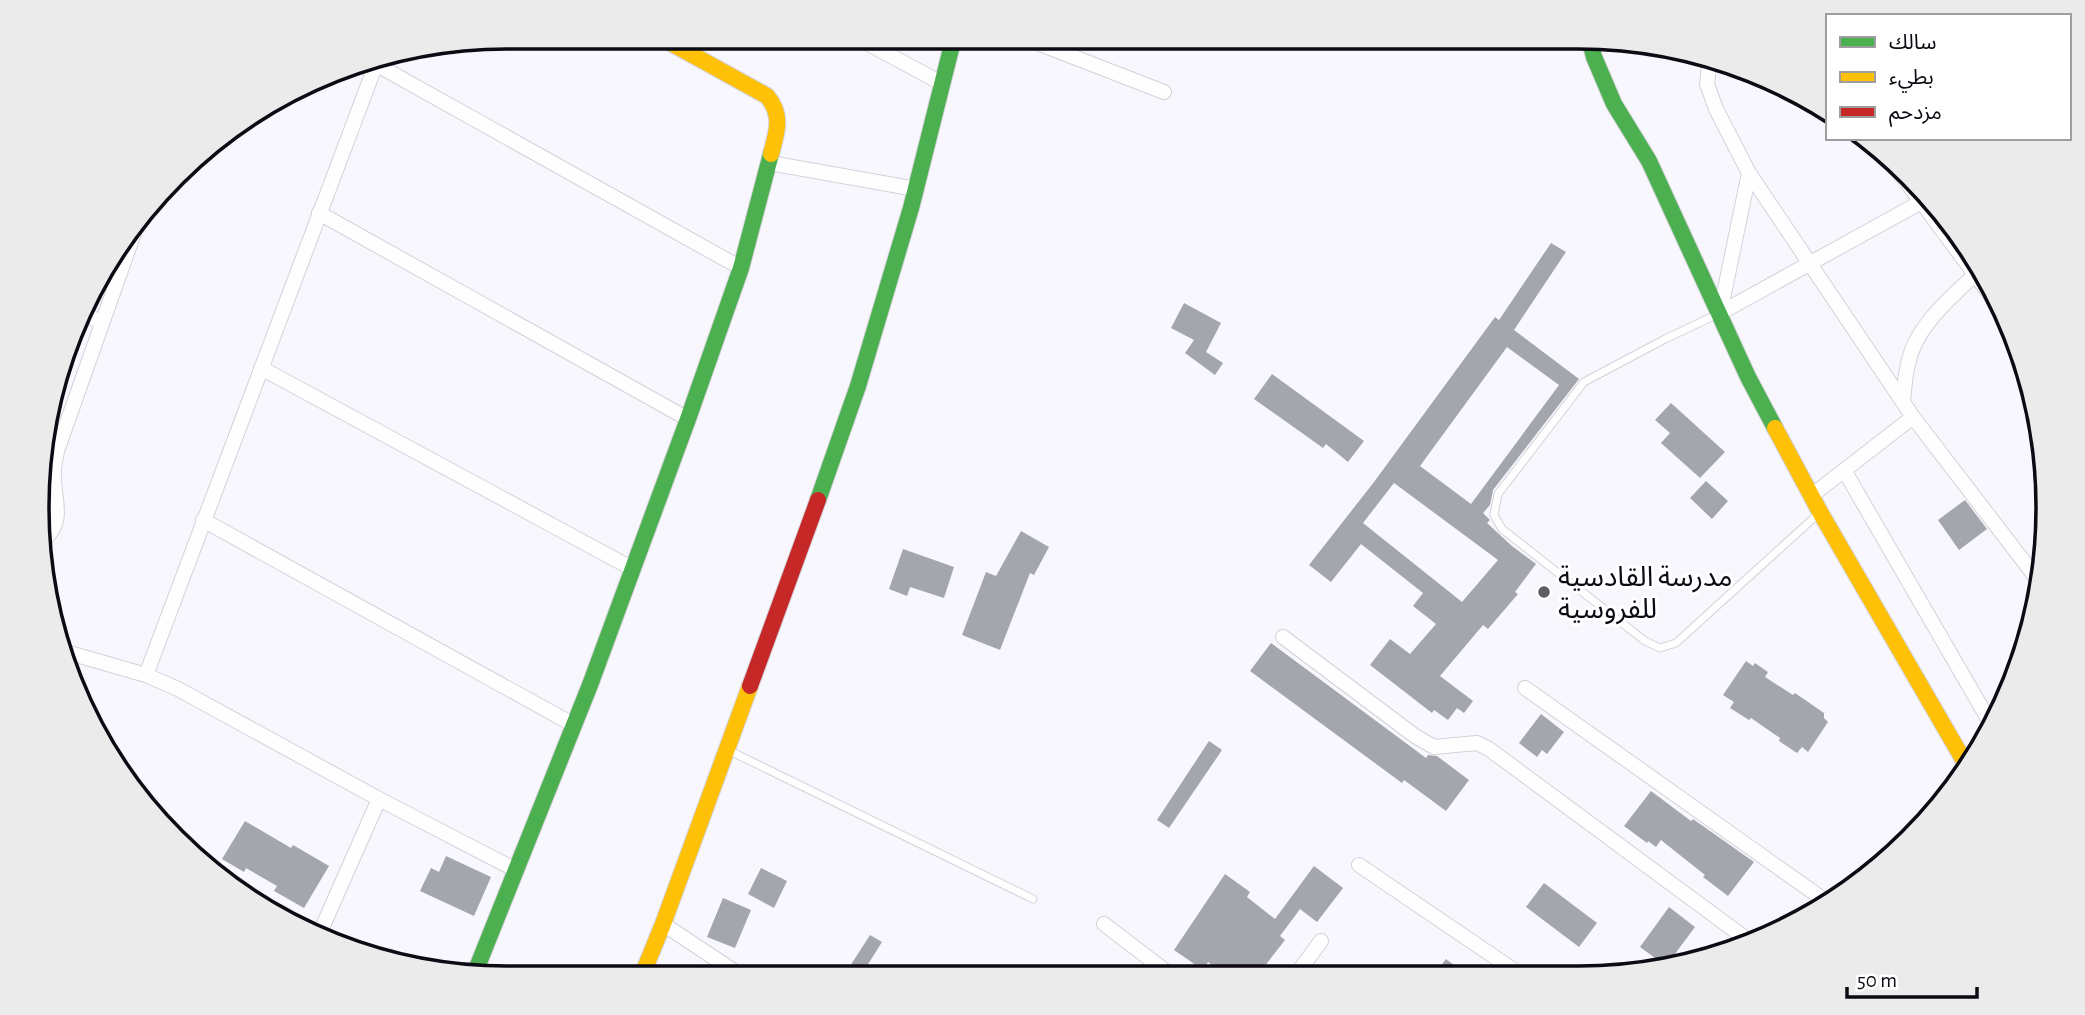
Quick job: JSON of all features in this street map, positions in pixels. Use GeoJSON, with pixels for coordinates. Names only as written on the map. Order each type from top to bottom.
{"type":"FeatureCollection","features":[{"type":"Feature","properties":{"kind":"street"},"geometry":{"type":"LineString","coordinates":[[478,965],[574,724],[688,419],[741,268],[770,163],[779,122],[773,102],[761,92],[682,49]]}},
{"type":"Feature","properties":{"kind":"street"},"geometry":{"type":"LineString","coordinates":[[878,49],[943,84]]}},
{"type":"Feature","properties":{"kind":"street"},"geometry":{"type":"LineString","coordinates":[[646,966],[810,525],[858,386],[916,189],[951,49]]}},
{"type":"Feature","properties":{"kind":"street"},"geometry":{"type":"LineString","coordinates":[[1053,49],[1164,92]]}},
{"type":"Feature","properties":{"kind":"street"},"geometry":{"type":"LineString","coordinates":[[1592,49],[1614,104],[1649,161],[1748,377],[1820,512],[1962,757]]}},
{"type":"Feature","properties":{"kind":"street"},"geometry":{"type":"LineString","coordinates":[[381,67],[741,268]]}},
{"type":"Feature","properties":{"kind":"street"},"geometry":{"type":"LineString","coordinates":[[1709,69],[1707,84],[1716,109],[1749,173],[1913,417],[2031,571]]}},
{"type":"Feature","properties":{"kind":"street"},"geometry":{"type":"LineString","coordinates":[[146,675],[319,213],[369,71]]}},
{"type":"Feature","properties":{"kind":"street"},"geometry":{"type":"LineString","coordinates":[[770,163],[916,189]]}},
{"type":"Feature","properties":{"kind":"street"},"geometry":{"type":"LineString","coordinates":[[1720,313],[1749,173]]}},
{"type":"Feature","properties":{"kind":"street"},"geometry":{"type":"LineString","coordinates":[[1720,313],[1920,203]]}},
{"type":"Feature","properties":{"kind":"street"},"geometry":{"type":"LineString","coordinates":[[319,213],[688,419]]}},
{"type":"Feature","properties":{"kind":"street"},"geometry":{"type":"LineString","coordinates":[[51,463],[128,250]]}},
{"type":"Feature","properties":{"kind":"street"},"geometry":{"type":"LineString","coordinates":[[1903,402],[1908,362],[1922,331],[1957,292],[1978,284]]}},
{"type":"Feature","properties":{"kind":"street"},"geometry":{"type":"LineString","coordinates":[[91,317],[102,323]]}},
{"type":"Feature","properties":{"kind":"street"},"geometry":{"type":"LineString","coordinates":[[261,368],[633,569]]}},
{"type":"Feature","properties":{"kind":"street"},"geometry":{"type":"LineString","coordinates":[[1811,495],[1913,417]]}},
{"type":"Feature","properties":{"kind":"street"},"geometry":{"type":"LineString","coordinates":[[1844,470],[1986,716]]}},
{"type":"Feature","properties":{"kind":"street"},"geometry":{"type":"LineString","coordinates":[[50,475],[58,512],[50,533]]}},
{"type":"Feature","properties":{"kind":"street"},"geometry":{"type":"LineString","coordinates":[[204,520],[574,724]]}},
{"type":"Feature","properties":{"kind":"street"},"geometry":{"type":"LineString","coordinates":[[1283,637],[1415,736],[1434,747],[1477,743],[1489,749],[1742,936]]}},
{"type":"Feature","properties":{"kind":"street"},"geometry":{"type":"LineString","coordinates":[[73,654],[146,675],[178,689],[516,870]]}},
{"type":"Feature","properties":{"kind":"street"},"geometry":{"type":"LineString","coordinates":[[1525,688],[1820,897]]}},
{"type":"Feature","properties":{"kind":"street"},"geometry":{"type":"LineString","coordinates":[[323,927],[379,799]]}},
{"type":"Feature","properties":{"kind":"street"},"geometry":{"type":"LineString","coordinates":[[1359,865],[1508,966]]}},
{"type":"Feature","properties":{"kind":"street"},"geometry":{"type":"LineString","coordinates":[[663,924],[726,966]]}},
{"type":"Feature","properties":{"kind":"street"},"geometry":{"type":"LineString","coordinates":[[1104,924],[1159,966]]}},
{"type":"Feature","properties":{"kind":"street"},"geometry":{"type":"LineString","coordinates":[[1303,966],[1321,941]]}},
{"type":"Feature","properties":{"kind":"lane"},"geometry":{"type":"LineString","coordinates":[[1720,313],[1584,382],[1498,494],[1494,515],[1502,528],[1645,640],[1660,648],[1676,643],[1820,512]]}},
{"type":"Feature","properties":{"kind":"lane"},"geometry":{"type":"LineString","coordinates":[[726,749],[1033,899]]}},
{"type":"Feature","properties":{"kind":"building"},"geometry":{"type":"Polygon","coordinates":[[[1551,243],[1566,252],[1514,330],[1579,379],[1493,490],[1490,505],[1483,513],[1490,520],[1487,523],[1536,564],[1515,592],[1518,594],[1488,629],[1483,625],[1440,676],[1473,701],[1464,713],[1457,708],[1448,720],[1434,710],[1432,713],[1370,665],[1390,639],[1410,654],[1436,624],[1413,606],[1423,593],[1361,544],[1331,582],[1309,565],[1374,482],[1495,317],[1499,320],[1551,243]],[[1507,347],[1420,466],[1471,504],[1559,385],[1507,347]],[[1394,483],[1363,523],[1462,602],[1498,560],[1394,483]]]}},
{"type":"Feature","properties":{"kind":"building"},"geometry":{"type":"Polygon","coordinates":[[[1184,303],[1221,323],[1206,352],[1223,363],[1215,375],[1185,353],[1194,340],[1171,328],[1184,303]]]}},
{"type":"Feature","properties":{"kind":"building"},"geometry":{"type":"Polygon","coordinates":[[[1272,374],[1364,441],[1348,462],[1326,444],[1323,448],[1254,399],[1272,374]]]}},
{"type":"Feature","properties":{"kind":"building"},"geometry":{"type":"Polygon","coordinates":[[[1671,403],[1725,452],[1700,478],[1661,443],[1670,433],[1655,420],[1671,403]]]}},
{"type":"Feature","properties":{"kind":"building"},"geometry":{"type":"Polygon","coordinates":[[[1706,481],[1728,501],[1712,519],[1690,498],[1706,481]]]}},
{"type":"Feature","properties":{"kind":"building"},"geometry":{"type":"Polygon","coordinates":[[[1965,500],[1987,529],[1959,550],[1938,520],[1965,500]]]}},
{"type":"Feature","properties":{"kind":"building"},"geometry":{"type":"Polygon","coordinates":[[[1021,531],[1049,547],[1034,575],[1030,573],[1000,650],[962,635],[986,572],[996,576],[1021,531]]]}},
{"type":"Feature","properties":{"kind":"building"},"geometry":{"type":"Polygon","coordinates":[[[903,549],[954,567],[944,598],[910,587],[907,596],[889,589],[903,549]]]}},
{"type":"Feature","properties":{"kind":"building"},"geometry":{"type":"Polygon","coordinates":[[[1271,643],[1426,758],[1428,755],[1437,756],[1469,780],[1446,811],[1404,780],[1402,783],[1250,671],[1271,643]]]}},
{"type":"Feature","properties":{"kind":"building"},"geometry":{"type":"Polygon","coordinates":[[[1746,661],[1753,666],[1755,663],[1768,672],[1765,677],[1824,713],[1828,722],[1808,752],[1802,747],[1797,753],[1751,718],[1749,720],[1730,708],[1734,702],[1723,695],[1746,661]]]}},
{"type":"Feature","properties":{"kind":"building"},"geometry":{"type":"Polygon","coordinates":[[[1541,714],[1564,732],[1547,754],[1542,750],[1537,757],[1519,743],[1541,714]]]}},
{"type":"Feature","properties":{"kind":"building"},"geometry":{"type":"Polygon","coordinates":[[[1209,741],[1222,750],[1169,828],[1157,820],[1209,741]]]}},
{"type":"Feature","properties":{"kind":"building"},"geometry":{"type":"Polygon","coordinates":[[[1651,791],[1754,862],[1728,896],[1661,840],[1656,847],[1624,826],[1651,791]]]}},
{"type":"Feature","properties":{"kind":"building"},"geometry":{"type":"Polygon","coordinates":[[[245,821],[329,866],[304,908],[274,891],[277,886],[246,868],[244,872],[222,859],[245,821]]]}},
{"type":"Feature","properties":{"kind":"building"},"geometry":{"type":"Polygon","coordinates":[[[446,856],[491,877],[474,916],[420,891],[431,868],[439,872],[446,856]]]}},
{"type":"Feature","properties":{"kind":"building"},"geometry":{"type":"Polygon","coordinates":[[[1314,866],[1343,888],[1317,922],[1300,909],[1280,936],[1285,940],[1265,966],[1213,966],[1208,962],[1206,966],[1197,966],[1174,950],[1225,874],[1250,892],[1247,897],[1275,919],[1314,866]]]}},
{"type":"Feature","properties":{"kind":"building"},"geometry":{"type":"Polygon","coordinates":[[[761,868],[787,881],[774,908],[748,894],[761,868]]]}},
{"type":"Feature","properties":{"kind":"building"},"geometry":{"type":"Polygon","coordinates":[[[1544,883],[1597,923],[1579,947],[1526,907],[1544,883]]]}},
{"type":"Feature","properties":{"kind":"building"},"geometry":{"type":"Polygon","coordinates":[[[723,898],[751,910],[735,948],[707,937],[723,898]]]}},
{"type":"Feature","properties":{"kind":"building"},"geometry":{"type":"Polygon","coordinates":[[[1669,907],[1695,927],[1674,955],[1656,959],[1640,947],[1669,907]]]}},
{"type":"Feature","properties":{"kind":"building"},"geometry":{"type":"Polygon","coordinates":[[[870,935],[882,942],[867,966],[850,966],[870,935]]]}},
{"type":"Feature","properties":{"kind":"building"},"geometry":{"type":"Polygon","coordinates":[[[1446,959],[1455,966],[1441,966],[1446,959]]]}},
{"type":"Feature","properties":{"kind":"traffic: fast"},"geometry":{"type":"LineString","coordinates":[[818,500],[858,386],[911,208],[951,49]]}},
{"type":"Feature","properties":{"kind":"traffic: fast"},"geometry":{"type":"LineString","coordinates":[[1592,50],[1614,104],[1649,161],[1748,377],[1775,428]]}},
{"type":"Feature","properties":{"kind":"traffic: fast"},"geometry":{"type":"LineString","coordinates":[[478,965],[590,685],[688,419],[741,268],[771,154]]}},
{"type":"Feature","properties":{"kind":"traffic: slow"},"geometry":{"type":"LineString","coordinates":[[682,49],[767,96],[777,117],[777,131],[771,154]]}},
{"type":"Feature","properties":{"kind":"traffic: slow"},"geometry":{"type":"LineString","coordinates":[[1775,428],[1820,512],[1962,757]]}},
{"type":"Feature","properties":{"kind":"traffic: slow"},"geometry":{"type":"LineString","coordinates":[[646,966],[750,686]]}},
{"type":"Feature","properties":{"kind":"traffic: jam"},"geometry":{"type":"LineString","coordinates":[[750,686],[818,500]]}},
{"type":"Feature","properties":{"kind":"place","name":"مدرسة القادسية للفروسية"},"geometry":{"type":"Point","coordinates":[1544,592]}}]}
